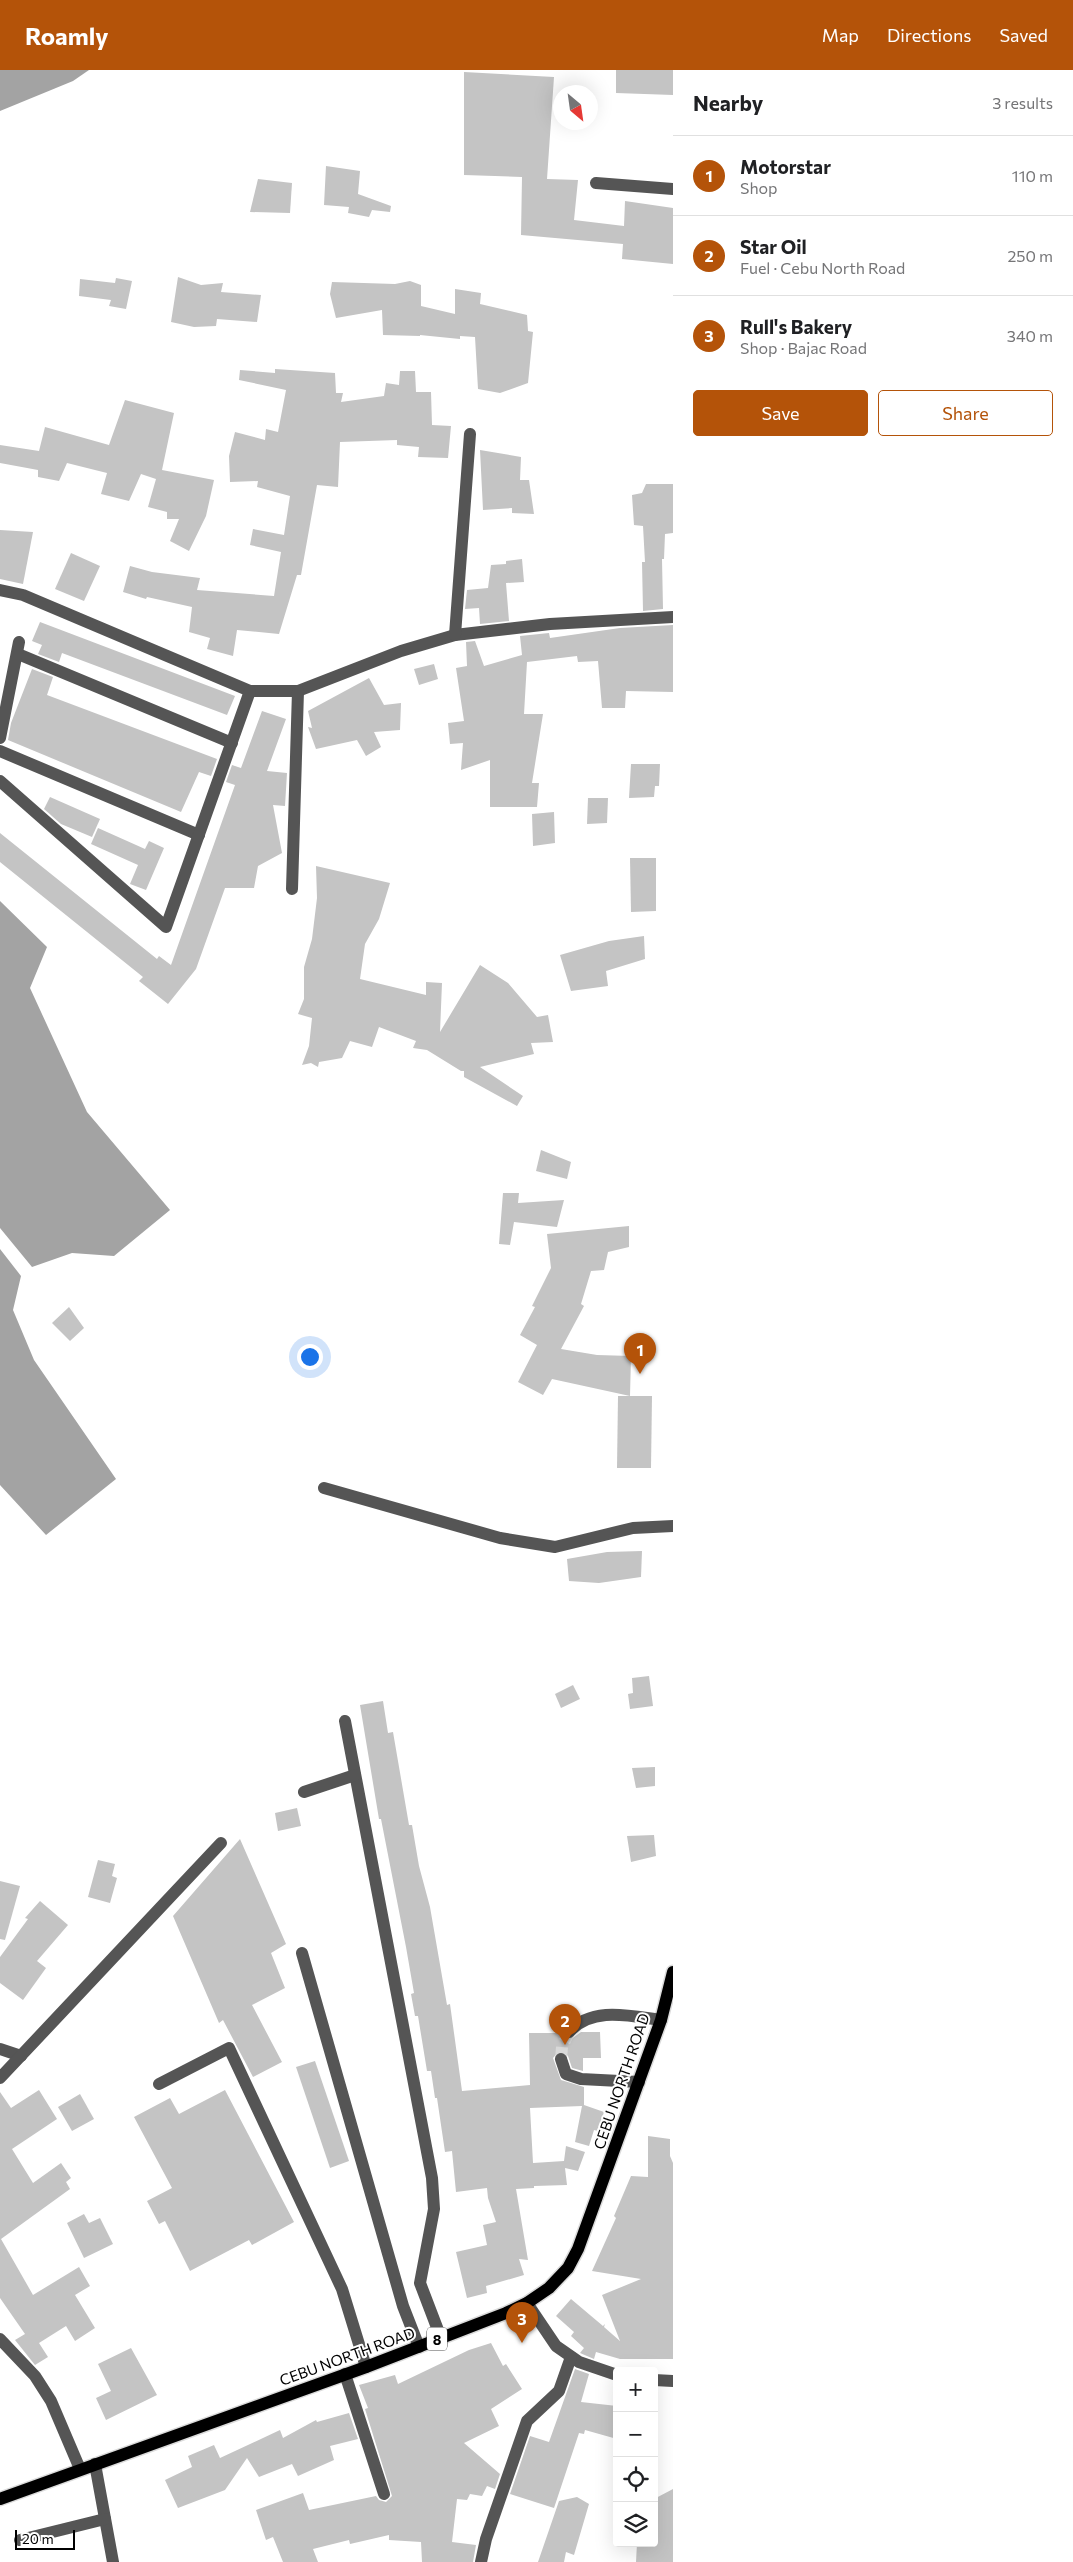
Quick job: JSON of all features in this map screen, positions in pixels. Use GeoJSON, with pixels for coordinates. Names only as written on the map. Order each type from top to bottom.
{"type":"FeatureCollection","features":[{"type":"Feature","properties":{"kind":"main road","name":"CEBU NORTH ROAD"},"geometry":{"type":"LineString","coordinates":[[0,2499],[419,2347],[527,2303],[559,2278],[578,2249],[670,1996],[673,1972]]}},
{"type":"Feature","properties":{"kind":"street"},"geometry":{"type":"LineString","coordinates":[[596,183],[673,189]]}},
{"type":"Feature","properties":{"kind":"street"},"geometry":{"type":"LineString","coordinates":[[455,634],[470,434]]}},
{"type":"Feature","properties":{"kind":"street"},"geometry":{"type":"LineString","coordinates":[[0,590],[23,595],[250,691],[298,691],[401,651],[455,634],[550,624],[673,617]]}},
{"type":"Feature","properties":{"kind":"street"},"geometry":{"type":"LineString","coordinates":[[0,738],[19,648],[232,743]]}},
{"type":"Feature","properties":{"kind":"street"},"geometry":{"type":"LineString","coordinates":[[0,782],[166,927],[250,691]]}},
{"type":"Feature","properties":{"kind":"street"},"geometry":{"type":"LineString","coordinates":[[292,889],[298,691]]}},
{"type":"Feature","properties":{"kind":"street"},"geometry":{"type":"LineString","coordinates":[[0,751],[199,835]]}},
{"type":"Feature","properties":{"kind":"street"},"geometry":{"type":"LineString","coordinates":[[324,1488],[500,1538],[555,1547],[633,1528],[673,1526]]}},
{"type":"Feature","properties":{"kind":"street"},"geometry":{"type":"LineString","coordinates":[[345,1721],[432,2178],[434,2209],[420,2283],[441,2338]]}},
{"type":"Feature","properties":{"kind":"street"},"geometry":{"type":"LineString","coordinates":[[304,1792],[355,1775]]}},
{"type":"Feature","properties":{"kind":"street"},"geometry":{"type":"LineString","coordinates":[[0,2078],[221,1843]]}},
{"type":"Feature","properties":{"kind":"street"},"geometry":{"type":"LineString","coordinates":[[302,1953],[403,2306],[419,2347]]}},
{"type":"Feature","properties":{"kind":"street"},"geometry":{"type":"LineString","coordinates":[[570,2032],[581,2023],[607,2014],[661,2020]]}},
{"type":"Feature","properties":{"kind":"street"},"geometry":{"type":"LineString","coordinates":[[159,2084],[229,2048],[342,2289],[366,2367]]}},
{"type":"Feature","properties":{"kind":"street"},"geometry":{"type":"LineString","coordinates":[[0,2049],[21,2056]]}},
{"type":"Feature","properties":{"kind":"street"},"geometry":{"type":"LineString","coordinates":[[561,2059],[566,2074],[581,2079],[639,2082]]}},
{"type":"Feature","properties":{"kind":"street"},"geometry":{"type":"LineString","coordinates":[[527,2303],[556,2346],[579,2362],[613,2374]]}},
{"type":"Feature","properties":{"kind":"street"},"geometry":{"type":"LineString","coordinates":[[0,2339],[34,2376],[51,2401],[80,2469]]}},
{"type":"Feature","properties":{"kind":"street"},"geometry":{"type":"LineString","coordinates":[[481,2562],[486,2539],[527,2422],[559,2391],[572,2357]]}},
{"type":"Feature","properties":{"kind":"street"},"geometry":{"type":"LineString","coordinates":[[345,2374],[384,2494]]}},
{"type":"Feature","properties":{"kind":"street"},"geometry":{"type":"LineString","coordinates":[[658,2380],[673,2381]]}},
{"type":"Feature","properties":{"kind":"street"},"geometry":{"type":"LineString","coordinates":[[95,2464],[113,2562]]}},
{"type":"Feature","properties":{"kind":"street"},"geometry":{"type":"LineString","coordinates":[[20,2540],[105,2519]]}},
{"type":"Feature","properties":{"kind":"shaded area"},"geometry":{"type":"Polygon","coordinates":[[[0,70],[89,70],[73,81],[0,111],[0,70]]]}},
{"type":"Feature","properties":{"kind":"shaded area"},"geometry":{"type":"Polygon","coordinates":[[[0,901],[47,947],[30,988],[87,1112],[170,1210],[114,1256],[72,1253],[32,1267],[0,1228],[0,901]]]}},
{"type":"Feature","properties":{"kind":"shaded area"},"geometry":{"type":"Polygon","coordinates":[[[0,1249],[21,1276],[13,1310],[34,1360],[116,1479],[46,1535],[0,1485],[0,1249]]]}},
{"type":"Feature","properties":{"kind":"building"},"geometry":{"type":"Polygon","coordinates":[[[616,70],[673,70],[673,95],[616,93],[616,70]]]}},
{"type":"Feature","properties":{"kind":"building"},"geometry":{"type":"Polygon","coordinates":[[[464,72],[554,77],[547,179],[578,180],[574,220],[624,226],[625,201],[673,208],[673,264],[622,259],[623,244],[521,235],[522,177],[464,175],[464,72]]]}},
{"type":"Feature","properties":{"kind":"building"},"geometry":{"type":"Polygon","coordinates":[[[326,166],[360,171],[358,194],[391,206],[390,212],[372,210],[369,217],[348,213],[349,207],[324,205],[326,166]]]}},
{"type":"Feature","properties":{"kind":"building"},"geometry":{"type":"Polygon","coordinates":[[[258,179],[292,183],[290,213],[250,212],[258,179]]]}},
{"type":"Feature","properties":{"kind":"building"},"geometry":{"type":"Polygon","coordinates":[[[178,277],[201,285],[223,283],[221,292],[261,295],[257,322],[217,319],[216,326],[194,327],[171,322],[178,277]]]}},
{"type":"Feature","properties":{"kind":"building"},"geometry":{"type":"Polygon","coordinates":[[[116,278],[132,281],[126,309],[109,306],[111,300],[79,296],[80,279],[115,283],[116,278]]]}},
{"type":"Feature","properties":{"kind":"building"},"geometry":{"type":"Polygon","coordinates":[[[410,281],[421,285],[421,306],[455,314],[455,289],[481,293],[480,304],[527,315],[528,331],[533,332],[528,383],[500,393],[478,389],[475,337],[460,336],[460,339],[420,335],[383,335],[382,310],[336,318],[330,294],[332,282],[395,284],[410,281]]]}},
{"type":"Feature","properties":{"kind":"building"},"geometry":{"type":"Polygon","coordinates":[[[275,369],[335,373],[336,393],[343,393],[341,402],[384,396],[386,383],[399,385],[400,371],[415,371],[416,392],[431,392],[432,425],[451,426],[448,458],[418,457],[419,447],[397,445],[397,440],[340,442],[338,487],[317,485],[301,575],[297,575],[279,634],[237,630],[233,656],[207,649],[210,638],[189,632],[192,607],[147,597],[146,599],[123,592],[130,566],[152,572],[200,578],[197,590],[274,596],[281,552],[250,545],[253,529],[284,535],[290,496],[257,487],[258,481],[230,482],[229,456],[235,432],[265,440],[266,429],[278,432],[286,390],[239,380],[240,370],[275,373],[275,369]]]}},
{"type":"Feature","properties":{"kind":"building"},"geometry":{"type":"Polygon","coordinates":[[[125,400],[174,413],[162,470],[214,480],[206,516],[189,551],[170,541],[179,519],[167,519],[167,512],[148,507],[156,479],[141,474],[129,501],[101,494],[107,473],[67,463],[59,481],[38,477],[38,470],[0,463],[0,445],[39,451],[45,427],[109,445],[125,400]]]}},
{"type":"Feature","properties":{"kind":"building"},"geometry":{"type":"Polygon","coordinates":[[[480,450],[521,457],[520,480],[529,480],[534,514],[512,513],[512,508],[483,510],[480,450]]]}},
{"type":"Feature","properties":{"kind":"building"},"geometry":{"type":"Polygon","coordinates":[[[646,484],[673,484],[673,533],[665,534],[664,559],[662,559],[663,609],[643,611],[642,562],[645,562],[643,526],[634,525],[632,495],[642,493],[646,484]]]}},
{"type":"Feature","properties":{"kind":"building"},"geometry":{"type":"Polygon","coordinates":[[[0,530],[33,532],[23,584],[0,579],[0,530]]]}},
{"type":"Feature","properties":{"kind":"building"},"geometry":{"type":"Polygon","coordinates":[[[71,553],[100,566],[84,601],[55,589],[71,553]]]}},
{"type":"Feature","properties":{"kind":"building"},"geometry":{"type":"Polygon","coordinates":[[[522,559],[524,582],[506,583],[509,621],[480,624],[479,608],[465,609],[467,590],[488,588],[491,565],[506,564],[506,561],[522,559]]]}},
{"type":"Feature","properties":{"kind":"building"},"geometry":{"type":"Polygon","coordinates":[[[40,622],[235,696],[227,715],[62,653],[59,662],[38,654],[42,645],[32,641],[40,622]]]}},
{"type":"Feature","properties":{"kind":"building"},"geometry":{"type":"Polygon","coordinates":[[[673,625],[673,692],[626,691],[625,708],[602,708],[598,661],[578,662],[577,656],[527,662],[524,714],[543,714],[532,783],[539,783],[537,807],[490,807],[490,760],[461,770],[463,743],[450,744],[448,723],[464,721],[456,668],[467,666],[466,642],[475,641],[484,666],[522,655],[520,636],[549,633],[550,638],[620,628],[673,625]]]}},
{"type":"Feature","properties":{"kind":"building"},"geometry":{"type":"Polygon","coordinates":[[[434,664],[438,679],[419,685],[414,669],[434,664]]]}},
{"type":"Feature","properties":{"kind":"building"},"geometry":{"type":"Polygon","coordinates":[[[32,669],[53,677],[47,695],[217,759],[211,776],[199,772],[181,812],[8,740],[11,723],[32,669]]]}},
{"type":"Feature","properties":{"kind":"building"},"geometry":{"type":"Polygon","coordinates":[[[369,678],[384,705],[401,703],[400,730],[374,732],[381,747],[366,756],[357,740],[316,749],[308,727],[312,728],[308,711],[369,678]]]}},
{"type":"Feature","properties":{"kind":"building"},"geometry":{"type":"Polygon","coordinates":[[[262,711],[286,719],[267,771],[287,773],[285,806],[273,805],[282,853],[258,866],[254,888],[225,888],[196,969],[168,1004],[139,981],[143,977],[0,862],[0,833],[157,959],[159,956],[171,965],[235,785],[226,782],[232,765],[241,768],[262,711]]]}},
{"type":"Feature","properties":{"kind":"building"},"geometry":{"type":"Polygon","coordinates":[[[631,764],[660,764],[659,786],[655,786],[654,797],[629,798],[631,764]]]}},
{"type":"Feature","properties":{"kind":"building"},"geometry":{"type":"Polygon","coordinates":[[[50,797],[100,819],[92,837],[61,824],[44,809],[50,797]]]}},
{"type":"Feature","properties":{"kind":"building"},"geometry":{"type":"Polygon","coordinates":[[[588,798],[608,798],[607,823],[587,824],[588,798]]]}},
{"type":"Feature","properties":{"kind":"building"},"geometry":{"type":"Polygon","coordinates":[[[554,812],[555,843],[533,846],[532,814],[554,812]]]}},
{"type":"Feature","properties":{"kind":"building"},"geometry":{"type":"Polygon","coordinates":[[[98,828],[145,849],[149,841],[164,848],[146,890],[130,884],[138,865],[91,844],[98,828]]]}},
{"type":"Feature","properties":{"kind":"building"},"geometry":{"type":"Polygon","coordinates":[[[630,858],[656,858],[656,911],[631,912],[630,858]]]}},
{"type":"Feature","properties":{"kind":"building"},"geometry":{"type":"Polygon","coordinates":[[[316,866],[390,883],[379,919],[365,944],[360,979],[426,995],[426,982],[442,983],[440,1032],[480,965],[508,983],[537,1017],[548,1015],[553,1042],[531,1043],[534,1054],[480,1067],[523,1096],[517,1106],[464,1077],[464,1071],[427,1050],[413,1048],[416,1041],[379,1027],[372,1047],[350,1041],[342,1058],[319,1062],[318,1067],[311,1063],[302,1065],[309,1046],[312,1018],[298,1014],[304,999],[304,967],[312,939],[317,898],[316,866]]]}},
{"type":"Feature","properties":{"kind":"building"},"geometry":{"type":"Polygon","coordinates":[[[644,936],[645,959],[606,971],[608,986],[571,991],[560,955],[609,941],[644,936]]]}},
{"type":"Feature","properties":{"kind":"building"},"geometry":{"type":"Polygon","coordinates":[[[541,1150],[571,1162],[567,1179],[536,1171],[541,1150]]]}},
{"type":"Feature","properties":{"kind":"building"},"geometry":{"type":"Polygon","coordinates":[[[503,1193],[519,1193],[518,1203],[564,1200],[557,1227],[514,1222],[510,1245],[499,1244],[503,1193]]]}},
{"type":"Feature","properties":{"kind":"building"},"geometry":{"type":"Polygon","coordinates":[[[629,1226],[629,1247],[608,1252],[604,1270],[591,1271],[581,1304],[584,1306],[561,1349],[597,1355],[631,1356],[630,1396],[552,1379],[543,1395],[518,1382],[537,1345],[520,1335],[535,1307],[532,1306],[551,1268],[547,1234],[629,1226]]]}},
{"type":"Feature","properties":{"kind":"building"},"geometry":{"type":"Polygon","coordinates":[[[69,1307],[84,1328],[70,1341],[52,1323],[69,1307]]]}},
{"type":"Feature","properties":{"kind":"building"},"geometry":{"type":"Polygon","coordinates":[[[618,1396],[652,1396],[651,1468],[617,1468],[618,1396]]]}},
{"type":"Feature","properties":{"kind":"building"},"geometry":{"type":"Polygon","coordinates":[[[642,1551],[641,1577],[599,1583],[569,1581],[567,1559],[607,1552],[642,1551]]]}},
{"type":"Feature","properties":{"kind":"building"},"geometry":{"type":"Polygon","coordinates":[[[649,1676],[653,1706],[630,1709],[628,1694],[633,1693],[632,1678],[649,1676]]]}},
{"type":"Feature","properties":{"kind":"building"},"geometry":{"type":"Polygon","coordinates":[[[573,1685],[580,1699],[561,1708],[555,1694],[573,1685]]]}},
{"type":"Feature","properties":{"kind":"building"},"geometry":{"type":"Polygon","coordinates":[[[383,1701],[388,1733],[393,1732],[409,1825],[412,1825],[419,1866],[430,1907],[447,2005],[450,2004],[462,2091],[530,2085],[529,2033],[561,2033],[563,2038],[570,2040],[581,2032],[600,2032],[601,2058],[583,2058],[583,2071],[572,2068],[568,2056],[563,2051],[558,2052],[553,2058],[561,2080],[584,2087],[584,2105],[604,2112],[598,2131],[594,2130],[589,2146],[575,2142],[582,2106],[530,2108],[533,2163],[564,2161],[566,2146],[585,2152],[578,2171],[565,2168],[567,2185],[534,2186],[534,2188],[516,2189],[528,2260],[519,2259],[524,2275],[486,2286],[487,2293],[467,2298],[456,2252],[487,2245],[483,2225],[496,2222],[488,2198],[487,2188],[456,2192],[452,2151],[445,2152],[437,2098],[435,2098],[431,2071],[427,2071],[418,2016],[415,2016],[411,1994],[414,1993],[406,1947],[381,1819],[379,1819],[360,1705],[383,1701]]]}},
{"type":"Feature","properties":{"kind":"building"},"geometry":{"type":"Polygon","coordinates":[[[655,1767],[655,1786],[636,1788],[632,1768],[655,1767]]]}},
{"type":"Feature","properties":{"kind":"building"},"geometry":{"type":"Polygon","coordinates":[[[297,1808],[301,1826],[278,1831],[275,1813],[297,1808]]]}},
{"type":"Feature","properties":{"kind":"building"},"geometry":{"type":"Polygon","coordinates":[[[654,1835],[656,1856],[631,1862],[627,1836],[654,1835]]]}},
{"type":"Feature","properties":{"kind":"building"},"geometry":{"type":"Polygon","coordinates":[[[240,1839],[286,1944],[271,1953],[285,1988],[252,2005],[282,2062],[253,2077],[223,2020],[219,2023],[173,1916],[240,1839]]]}},
{"type":"Feature","properties":{"kind":"building"},"geometry":{"type":"Polygon","coordinates":[[[98,1860],[115,1864],[112,1876],[117,1878],[110,1903],[88,1897],[98,1860]]]}},
{"type":"Feature","properties":{"kind":"building"},"geometry":{"type":"Polygon","coordinates":[[[0,1881],[20,1886],[5,1940],[0,1939],[0,1881]]]}},
{"type":"Feature","properties":{"kind":"building"},"geometry":{"type":"Polygon","coordinates":[[[40,1901],[68,1925],[37,1961],[46,1968],[23,2000],[0,1983],[0,1957],[28,1919],[25,1918],[40,1901]]]}},
{"type":"Feature","properties":{"kind":"building"},"geometry":{"type":"Polygon","coordinates":[[[315,2061],[349,2161],[330,2168],[296,2067],[315,2061]]]}},
{"type":"Feature","properties":{"kind":"building"},"geometry":{"type":"Polygon","coordinates":[[[39,2090],[57,2119],[12,2149],[33,2183],[61,2163],[71,2178],[66,2182],[70,2189],[1,2239],[33,2295],[79,2267],[90,2286],[75,2295],[95,2328],[75,2341],[66,2326],[39,2343],[48,2357],[35,2365],[15,2340],[25,2334],[0,2298],[0,2092],[11,2108],[39,2090]]]}},
{"type":"Feature","properties":{"kind":"building"},"geometry":{"type":"Polygon","coordinates":[[[225,2090],[294,2222],[252,2245],[249,2240],[190,2271],[165,2221],[159,2224],[147,2201],[172,2188],[134,2117],[170,2098],[179,2114],[225,2090]]]}},
{"type":"Feature","properties":{"kind":"building"},"geometry":{"type":"Polygon","coordinates":[[[80,2094],[94,2119],[72,2131],[58,2107],[80,2094]]]}},
{"type":"Feature","properties":{"kind":"building"},"geometry":{"type":"Polygon","coordinates":[[[648,2136],[670,2139],[670,2156],[673,2163],[673,2359],[620,2359],[596,2352],[594,2359],[580,2353],[584,2348],[571,2336],[574,2332],[556,2316],[571,2299],[603,2326],[605,2324],[604,2327],[620,2341],[602,2295],[641,2279],[592,2271],[616,2218],[614,2216],[631,2176],[648,2177],[648,2136]]]}},
{"type":"Feature","properties":{"kind":"building"},"geometry":{"type":"Polygon","coordinates":[[[84,2214],[89,2223],[100,2218],[113,2244],[84,2258],[67,2223],[84,2214]]]}},
{"type":"Feature","properties":{"kind":"building"},"geometry":{"type":"Polygon","coordinates":[[[491,2343],[503,2366],[506,2364],[522,2389],[491,2409],[499,2426],[464,2443],[500,2474],[495,2489],[487,2486],[482,2496],[470,2494],[467,2500],[457,2499],[452,2542],[476,2545],[473,2562],[422,2562],[421,2542],[389,2540],[389,2535],[350,2544],[349,2540],[313,2549],[318,2562],[283,2562],[273,2537],[266,2540],[256,2510],[303,2493],[309,2510],[376,2496],[379,2500],[386,2502],[392,2496],[365,2409],[368,2408],[359,2385],[395,2375],[398,2384],[469,2350],[491,2343]]]}},
{"type":"Feature","properties":{"kind":"building"},"geometry":{"type":"Polygon","coordinates":[[[131,2348],[157,2395],[106,2420],[96,2398],[111,2391],[98,2364],[131,2348]]]}},
{"type":"Feature","properties":{"kind":"building"},"geometry":{"type":"Polygon","coordinates":[[[575,2369],[589,2374],[581,2402],[613,2406],[613,2438],[585,2430],[584,2434],[579,2433],[554,2508],[510,2494],[530,2436],[549,2442],[575,2369]]]}},
{"type":"Feature","properties":{"kind":"building"},"geometry":{"type":"Polygon","coordinates":[[[349,2413],[358,2439],[330,2446],[334,2460],[298,2476],[292,2464],[259,2477],[247,2458],[225,2490],[178,2508],[165,2480],[192,2467],[188,2456],[214,2445],[220,2458],[280,2430],[283,2438],[316,2420],[317,2422],[349,2413]]]}},
{"type":"Feature","properties":{"kind":"building"},"geometry":{"type":"Polygon","coordinates":[[[673,2489],[673,2562],[636,2562],[637,2547],[658,2547],[658,2497],[673,2489]]]}},
{"type":"Feature","properties":{"kind":"building"},"geometry":{"type":"Polygon","coordinates":[[[577,2497],[589,2504],[574,2555],[566,2552],[564,2562],[538,2562],[559,2501],[577,2497]]]}},
{"type":"Feature","properties":{"kind":"tunnel"},"geometry":{"type":"LineString","coordinates":[[561,2059],[562,2047],[569,2032]]}},
{"type":"Feature","properties":{"kind":"place","name":"Motorstar"},"geometry":{"type":"Point","coordinates":[640,1374]}},
{"type":"Feature","properties":{"kind":"place","name":"Star Oil"},"geometry":{"type":"Point","coordinates":[565,2045]}},
{"type":"Feature","properties":{"kind":"place","name":"Rull's Bakery"},"geometry":{"type":"Point","coordinates":[522,2343]}}]}
